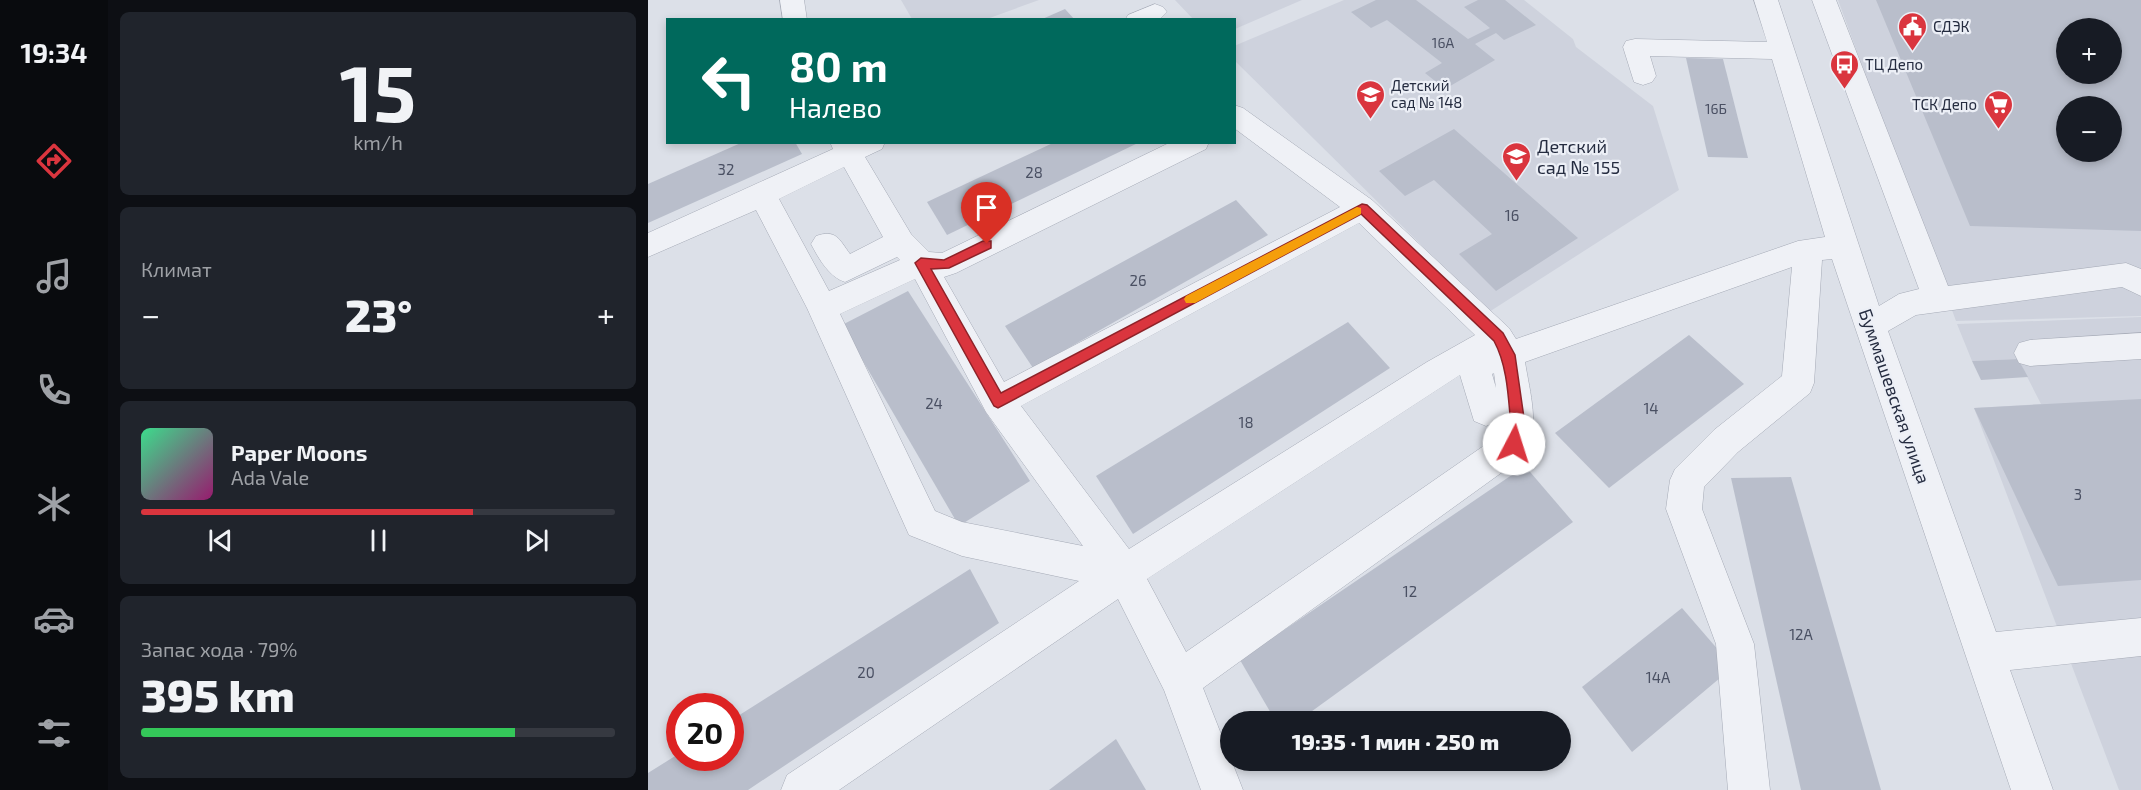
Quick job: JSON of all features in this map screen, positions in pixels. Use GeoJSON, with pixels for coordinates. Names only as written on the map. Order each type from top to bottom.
{"type":"FeatureCollection","features":[{"type":"Feature","properties":{"kind":"street"},"geometry":{"type":"LineString","coordinates":[[792,0],[795,18]]}},
{"type":"Feature","properties":{"kind":"street","name":"Буммашевская улица"},"geometry":{"type":"LineString","coordinates":[[1766,0],[1843,247],[2032,790]]}},
{"type":"Feature","properties":{"kind":"street"},"geometry":{"type":"LineString","coordinates":[[1824,0],[1938,300]]}},
{"type":"Feature","properties":{"kind":"street"},"geometry":{"type":"LineString","coordinates":[[1643,76],[1635,47],[1782,51]]}},
{"type":"Feature","properties":{"kind":"street"},"geometry":{"type":"LineString","coordinates":[[1180,680],[1514,444],[1517,418],[1503,346],[1362,208],[1236,115]]}},
{"type":"Feature","properties":{"kind":"street"},"geometry":{"type":"LineString","coordinates":[[1236,134],[1266,136]]}},
{"type":"Feature","properties":{"kind":"street"},"geometry":{"type":"LineString","coordinates":[[826,244],[844,270],[911,252],[945,265],[1192,144]]}},
{"type":"Feature","properties":{"kind":"street"},"geometry":{"type":"LineString","coordinates":[[648,246],[763,195],[855,146],[911,252],[998,402],[1124,573],[1180,680],[1222,790]]}},
{"type":"Feature","properties":{"kind":"street"},"geometry":{"type":"LineString","coordinates":[[763,195],[822,308],[922,523],[962,539],[1124,573]]}},
{"type":"Feature","properties":{"kind":"street"},"geometry":{"type":"LineString","coordinates":[[998,402],[1362,208]]}},
{"type":"Feature","properties":{"kind":"street"},"geometry":{"type":"LineString","coordinates":[[802,790],[1124,573],[1438,372],[1503,346],[1808,249],[1843,247]]}},
{"type":"Feature","properties":{"kind":"street"},"geometry":{"type":"LineString","coordinates":[[1749,790],[1735,644],[1684,509],[1687,480],[1726,441],[1798,383],[1808,249]]}},
{"type":"Feature","properties":{"kind":"street"},"geometry":{"type":"LineString","coordinates":[[822,308],[911,252]]}},
{"type":"Feature","properties":{"kind":"street"},"geometry":{"type":"LineString","coordinates":[[1870,326],[1910,303],[2126,275],[2141,284]]}},
{"type":"Feature","properties":{"kind":"street"},"geometry":{"type":"LineString","coordinates":[[1486,411],[1474,366],[1503,346]]}},
{"type":"Feature","properties":{"kind":"street"},"geometry":{"type":"LineString","coordinates":[[2030,353],[2141,346]]}},
{"type":"Feature","properties":{"kind":"street"},"geometry":{"type":"LineString","coordinates":[[1984,653],[2141,637]]}},
{"type":"Feature","properties":{"kind":"shaded area"},"geometry":{"type":"Polygon","coordinates":[[[901,0],[1039,0],[990,18],[911,18],[901,0]]]}},
{"type":"Feature","properties":{"kind":"shaded area"},"geometry":{"type":"Polygon","coordinates":[[[1175,0],[1302,0],[1236,29],[1236,18],[1192,18],[1175,0]]]}},
{"type":"Feature","properties":{"kind":"shaded area"},"geometry":{"type":"Polygon","coordinates":[[[1344,0],[1524,0],[1573,39],[1576,47],[1653,106],[1679,190],[1489,312],[1236,62],[1236,45],[1344,0]]]}},
{"type":"Feature","properties":{"kind":"shaded area"},"geometry":{"type":"Polygon","coordinates":[[[1838,0],[2141,0],[2141,316],[1956,321],[1838,0]]]}},
{"type":"Feature","properties":{"kind":"shaded area"},"geometry":{"type":"Polygon","coordinates":[[[2141,317],[2141,790],[2119,790],[1974,408],[2041,404],[2018,359],[1972,361],[1957,324],[2141,317]]]}},
{"type":"Feature","properties":{"kind":"building"},"geometry":{"type":"Polygon","coordinates":[[[1376,0],[1416,0],[1468,39],[1490,28],[1464,7],[1478,0],[1505,0],[1536,25],[1504,40],[1496,33],[1475,44],[1495,60],[1445,89],[1425,73],[1442,63],[1387,20],[1371,28],[1351,12],[1376,0]]]}},
{"type":"Feature","properties":{"kind":"building","name":"ТСК Депо"},"geometry":{"type":"Polygon","coordinates":[[[1876,0],[2141,0],[2141,231],[1970,226],[1876,0]]]}},
{"type":"Feature","properties":{"kind":"building"},"geometry":{"type":"Polygon","coordinates":[[[1065,9],[1073,18],[1045,18],[1065,9]]]}},
{"type":"Feature","properties":{"kind":"building"},"geometry":{"type":"Polygon","coordinates":[[[1686,58],[1723,59],[1748,158],[1708,157],[1686,58]]]}},
{"type":"Feature","properties":{"kind":"building"},"geometry":{"type":"Polygon","coordinates":[[[1454,129],[1578,238],[1496,291],[1459,254],[1492,234],[1434,180],[1405,196],[1379,171],[1454,129]]]}},
{"type":"Feature","properties":{"kind":"building"},"geometry":{"type":"Polygon","coordinates":[[[738,144],[796,144],[802,154],[648,223],[648,184],[738,144]]]}},
{"type":"Feature","properties":{"kind":"building"},"geometry":{"type":"Polygon","coordinates":[[[1051,144],[1136,144],[947,235],[927,202],[1051,144]]]}},
{"type":"Feature","properties":{"kind":"building"},"geometry":{"type":"Polygon","coordinates":[[[1236,200],[1268,235],[1033,368],[1005,326],[1236,200]]]}},
{"type":"Feature","properties":{"kind":"building"},"geometry":{"type":"Polygon","coordinates":[[[908,291],[1030,481],[959,526],[842,325],[908,291]]]}},
{"type":"Feature","properties":{"kind":"building"},"geometry":{"type":"Polygon","coordinates":[[[1348,322],[1390,368],[1133,534],[1096,476],[1348,322]]]}},
{"type":"Feature","properties":{"kind":"building"},"geometry":{"type":"Polygon","coordinates":[[[1689,335],[1744,384],[1609,488],[1555,433],[1689,335]]]}},
{"type":"Feature","properties":{"kind":"building"},"geometry":{"type":"Polygon","coordinates":[[[2018,359],[2028,377],[1981,380],[1972,361],[2018,359]]]}},
{"type":"Feature","properties":{"kind":"building"},"geometry":{"type":"Polygon","coordinates":[[[2141,399],[2141,580],[2058,586],[1974,408],[2141,399]]]}},
{"type":"Feature","properties":{"kind":"building"},"geometry":{"type":"Polygon","coordinates":[[[1525,466],[1573,522],[1312,711],[1270,711],[1240,660],[1525,466]]]}},
{"type":"Feature","properties":{"kind":"building"},"geometry":{"type":"Polygon","coordinates":[[[1791,477],[1881,790],[1801,790],[1731,478],[1791,477]]]}},
{"type":"Feature","properties":{"kind":"building"},"geometry":{"type":"Polygon","coordinates":[[[970,569],[999,623],[748,790],[648,790],[648,773],[666,762],[666,771],[744,771],[744,712],[970,569]]]}},
{"type":"Feature","properties":{"kind":"building"},"geometry":{"type":"Polygon","coordinates":[[[1682,608],[1733,667],[1632,752],[1582,687],[1682,608]]]}},
{"type":"Feature","properties":{"kind":"building"},"geometry":{"type":"Polygon","coordinates":[[[1116,739],[1146,790],[1049,790],[1116,739]]]}},
{"type":"Feature","properties":{"kind":"slow traffic"},"geometry":{"type":"LineString","coordinates":[[1191,299],[1357,211]]}},
{"type":"Feature","properties":{"kind":"place","name":"СДЭК"},"geometry":{"type":"Point","coordinates":[1912,52]}},
{"type":"Feature","properties":{"kind":"place","name":"ТЦ Депо"},"geometry":{"type":"Point","coordinates":[1844,90]}},
{"type":"Feature","properties":{"kind":"place","name":"Детский сад № 148"},"geometry":{"type":"Point","coordinates":[1370,120]}},
{"type":"Feature","properties":{"kind":"place","name":"ТСК Депо"},"geometry":{"type":"Point","coordinates":[1998,130]}},
{"type":"Feature","properties":{"kind":"place","name":"Детский сад № 155"},"geometry":{"type":"Point","coordinates":[1516,182]}},
{"type":"Feature","properties":{"kind":"route"},"geometry":{"type":"LineString","coordinates":[[987,244],[945,265],[921,263],[998,402],[1362,208],[1498,337],[1508,355],[1517,418],[1514,444]]}}]}
